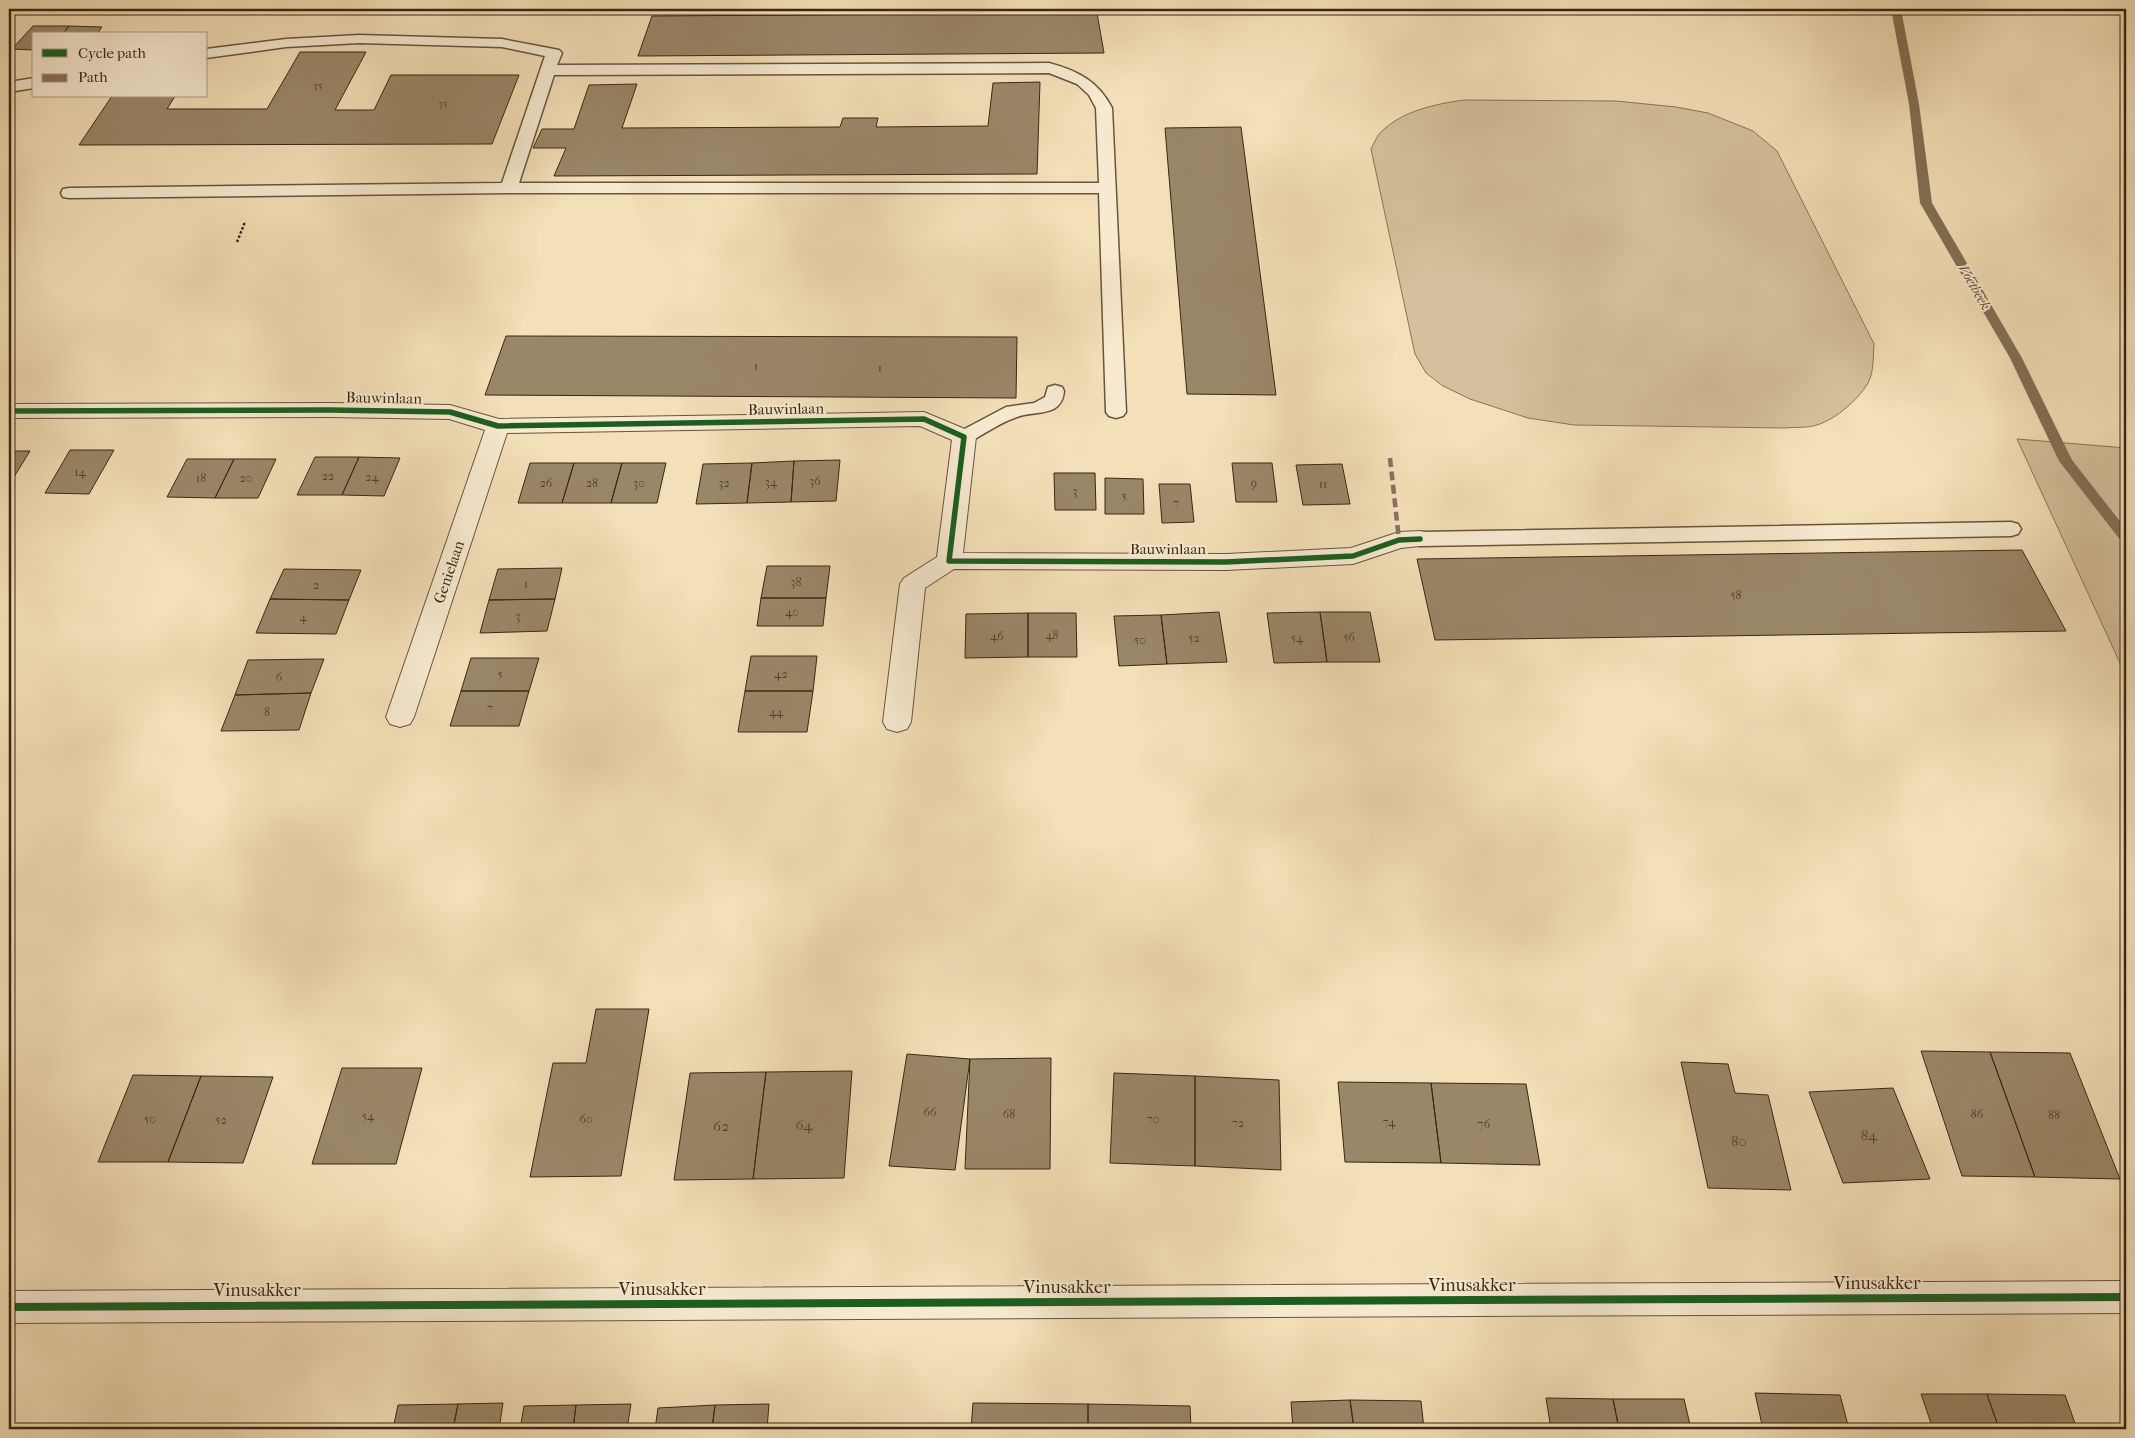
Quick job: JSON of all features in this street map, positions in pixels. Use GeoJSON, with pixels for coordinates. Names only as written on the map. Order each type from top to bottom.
{"type":"FeatureCollection","features":[{"type":"Feature","properties":{"kind":"street","name":"Bauwinlaan"},"geometry":{"type":"LineString","coordinates":[[9,411],[328,410],[450,412],[498,426],[924,419],[964,437]]}},
{"type":"Feature","properties":{"kind":"street","name":"Genielaan"},"geometry":{"type":"LineString","coordinates":[[400,718],[498,426]]}},
{"type":"Feature","properties":{"kind":"street"},"geometry":{"type":"LineString","coordinates":[[898,722],[913,584],[949,561],[964,437]]}},
{"type":"Feature","properties":{"kind":"street","name":"Bauwinlaan"},"geometry":{"type":"LineString","coordinates":[[949,561],[1226,562],[1343,557],[1353,556],[1399,540],[1420,539]]}},
{"type":"Feature","properties":{"kind":"street","name":"Vinusakker"},"geometry":{"type":"LineString","coordinates":[[9,1307],[2126,1297]]}},
{"type":"Feature","properties":{"kind":"lane"},"geometry":{"type":"LineString","coordinates":[[208,54],[286,42],[359,39],[502,43],[554,53],[509,188]]}},
{"type":"Feature","properties":{"kind":"lane"},"geometry":{"type":"LineString","coordinates":[[548,70],[1049,68],[1068,73],[1083,81],[1099,95],[1104,108],[1116,412]]}},
{"type":"Feature","properties":{"kind":"lane"},"geometry":{"type":"LineString","coordinates":[[9,87],[32,82]]}},
{"type":"Feature","properties":{"kind":"lane"},"geometry":{"type":"LineString","coordinates":[[68,192],[509,188],[1107,188]]}},
{"type":"Feature","properties":{"kind":"lane"},"geometry":{"type":"LineString","coordinates":[[964,437],[1014,411],[1039,408],[1054,400],[1056,391]]}},
{"type":"Feature","properties":{"kind":"lane"},"geometry":{"type":"LineString","coordinates":[[1420,539],[2011,529]]}},
{"type":"Feature","properties":{"kind":"shaded area"},"geometry":{"type":"Polygon","coordinates":[[[1464,100],[1616,101],[1676,107],[1708,113],[1753,131],[1777,151],[1874,344],[1871,374],[1864,389],[1846,408],[1824,422],[1810,427],[1785,428],[1574,425],[1528,418],[1470,399],[1443,386],[1426,373],[1415,354],[1371,149],[1381,132],[1399,119],[1431,106],[1464,100]]]}},
{"type":"Feature","properties":{"kind":"shaded area"},"geometry":{"type":"Polygon","coordinates":[[[2017,439],[2126,448],[2126,676],[2017,439]]]}},
{"type":"Feature","properties":{"kind":"building"},"geometry":{"type":"Polygon","coordinates":[[[1097,13],[1104,53],[638,56],[652,16],[1097,13]]]}},
{"type":"Feature","properties":{"kind":"building"},"geometry":{"type":"Polygon","coordinates":[[[33,26],[69,26],[64,32],[32,32],[32,50],[12,49],[33,26]]]}},
{"type":"Feature","properties":{"kind":"building"},"geometry":{"type":"Polygon","coordinates":[[[69,26],[102,27],[98,32],[64,32],[69,26]]]}},
{"type":"Feature","properties":{"kind":"building"},"geometry":{"type":"Polygon","coordinates":[[[300,52],[366,52],[335,110],[374,110],[391,75],[519,75],[492,144],[79,145],[111,98],[174,98],[167,109],[267,109],[300,52]]]}},
{"type":"Feature","properties":{"kind":"building"},"geometry":{"type":"Polygon","coordinates":[[[1040,82],[1037,174],[554,176],[566,148],[533,148],[542,129],[574,129],[589,85],[637,84],[622,128],[840,127],[843,118],[878,118],[876,127],[988,126],[993,83],[1040,82]]]}},
{"type":"Feature","properties":{"kind":"building"},"geometry":{"type":"Polygon","coordinates":[[[1241,127],[1276,395],[1187,394],[1165,128],[1241,127]]]}},
{"type":"Feature","properties":{"kind":"building"},"geometry":{"type":"Polygon","coordinates":[[[506,336],[1017,337],[1016,398],[485,395],[506,336]]]}},
{"type":"Feature","properties":{"kind":"building"},"geometry":{"type":"Polygon","coordinates":[[[70,450],[114,450],[89,494],[45,493],[70,450]]]}},
{"type":"Feature","properties":{"kind":"building"},"geometry":{"type":"Polygon","coordinates":[[[9,451],[30,451],[9,485],[9,451]]]}},
{"type":"Feature","properties":{"kind":"building"},"geometry":{"type":"Polygon","coordinates":[[[315,457],[359,457],[342,495],[297,495],[315,457]]]}},
{"type":"Feature","properties":{"kind":"building"},"geometry":{"type":"Polygon","coordinates":[[[359,457],[400,458],[384,496],[342,495],[359,457]]]}},
{"type":"Feature","properties":{"kind":"building"},"geometry":{"type":"Polygon","coordinates":[[[187,459],[234,459],[215,498],[167,497],[187,459]]]}},
{"type":"Feature","properties":{"kind":"building"},"geometry":{"type":"Polygon","coordinates":[[[234,459],[276,459],[258,498],[215,498],[234,459]]]}},
{"type":"Feature","properties":{"kind":"building"},"geometry":{"type":"Polygon","coordinates":[[[840,460],[836,501],[791,502],[794,461],[840,460]]]}},
{"type":"Feature","properties":{"kind":"building"},"geometry":{"type":"Polygon","coordinates":[[[794,461],[791,502],[747,503],[752,463],[794,461]]]}},
{"type":"Feature","properties":{"kind":"building"},"geometry":{"type":"Polygon","coordinates":[[[530,463],[574,463],[562,503],[518,503],[530,463]]]}},
{"type":"Feature","properties":{"kind":"building"},"geometry":{"type":"Polygon","coordinates":[[[574,463],[622,463],[611,503],[562,503],[574,463]]]}},
{"type":"Feature","properties":{"kind":"building"},"geometry":{"type":"Polygon","coordinates":[[[622,463],[666,463],[657,503],[611,503],[622,463]]]}},
{"type":"Feature","properties":{"kind":"building"},"geometry":{"type":"Polygon","coordinates":[[[752,463],[747,503],[696,504],[703,464],[752,463]]]}},
{"type":"Feature","properties":{"kind":"building"},"geometry":{"type":"Polygon","coordinates":[[[1232,463],[1272,463],[1277,502],[1236,502],[1232,463]]]}},
{"type":"Feature","properties":{"kind":"building"},"geometry":{"type":"Polygon","coordinates":[[[1342,464],[1350,504],[1303,505],[1296,465],[1342,464]]]}},
{"type":"Feature","properties":{"kind":"building"},"geometry":{"type":"Polygon","coordinates":[[[1054,473],[1095,473],[1096,510],[1055,510],[1054,473]]]}},
{"type":"Feature","properties":{"kind":"building"},"geometry":{"type":"Polygon","coordinates":[[[1105,478],[1143,479],[1144,514],[1105,514],[1105,478]]]}},
{"type":"Feature","properties":{"kind":"building"},"geometry":{"type":"Polygon","coordinates":[[[1159,484],[1190,484],[1194,522],[1162,523],[1159,484]]]}},
{"type":"Feature","properties":{"kind":"building"},"geometry":{"type":"Polygon","coordinates":[[[2022,550],[2066,631],[1435,640],[1417,559],[2022,550]]]}},
{"type":"Feature","properties":{"kind":"building"},"geometry":{"type":"Polygon","coordinates":[[[767,566],[830,566],[826,598],[761,598],[767,566]]]}},
{"type":"Feature","properties":{"kind":"building"},"geometry":{"type":"Polygon","coordinates":[[[562,568],[555,599],[489,600],[498,569],[562,568]]]}},
{"type":"Feature","properties":{"kind":"building"},"geometry":{"type":"Polygon","coordinates":[[[284,569],[361,570],[349,600],[270,599],[284,569]]]}},
{"type":"Feature","properties":{"kind":"building"},"geometry":{"type":"Polygon","coordinates":[[[761,598],[826,598],[823,626],[757,626],[761,598]]]}},
{"type":"Feature","properties":{"kind":"building"},"geometry":{"type":"Polygon","coordinates":[[[270,599],[349,600],[336,634],[256,633],[270,599]]]}},
{"type":"Feature","properties":{"kind":"building"},"geometry":{"type":"Polygon","coordinates":[[[555,599],[547,631],[480,633],[489,600],[555,599]]]}},
{"type":"Feature","properties":{"kind":"building"},"geometry":{"type":"Polygon","coordinates":[[[1219,612],[1227,662],[1167,664],[1161,615],[1219,612]]]}},
{"type":"Feature","properties":{"kind":"building"},"geometry":{"type":"Polygon","coordinates":[[[1320,612],[1327,662],[1274,663],[1267,613],[1320,612]]]}},
{"type":"Feature","properties":{"kind":"building"},"geometry":{"type":"Polygon","coordinates":[[[1320,612],[1370,612],[1380,662],[1327,662],[1320,612]]]}},
{"type":"Feature","properties":{"kind":"building"},"geometry":{"type":"Polygon","coordinates":[[[1028,613],[1028,657],[965,658],[966,614],[1028,613]]]}},
{"type":"Feature","properties":{"kind":"building"},"geometry":{"type":"Polygon","coordinates":[[[1028,613],[1076,613],[1077,657],[1028,657],[1028,613]]]}},
{"type":"Feature","properties":{"kind":"building"},"geometry":{"type":"Polygon","coordinates":[[[1161,615],[1167,664],[1119,666],[1114,616],[1161,615]]]}},
{"type":"Feature","properties":{"kind":"building"},"geometry":{"type":"Polygon","coordinates":[[[751,656],[817,656],[813,691],[745,691],[751,656]]]}},
{"type":"Feature","properties":{"kind":"building"},"geometry":{"type":"Polygon","coordinates":[[[471,658],[539,658],[529,691],[461,691],[471,658]]]}},
{"type":"Feature","properties":{"kind":"building"},"geometry":{"type":"Polygon","coordinates":[[[324,659],[311,693],[235,695],[248,660],[324,659]]]}},
{"type":"Feature","properties":{"kind":"building"},"geometry":{"type":"Polygon","coordinates":[[[461,691],[529,691],[519,726],[450,726],[461,691]]]}},
{"type":"Feature","properties":{"kind":"building"},"geometry":{"type":"Polygon","coordinates":[[[745,691],[813,691],[807,732],[738,732],[745,691]]]}},
{"type":"Feature","properties":{"kind":"building"},"geometry":{"type":"Polygon","coordinates":[[[311,693],[299,730],[221,731],[235,695],[311,693]]]}},
{"type":"Feature","properties":{"kind":"building"},"geometry":{"type":"Polygon","coordinates":[[[596,1009],[649,1009],[621,1176],[530,1177],[553,1063],[586,1063],[596,1009]]]}},
{"type":"Feature","properties":{"kind":"building"},"geometry":{"type":"Polygon","coordinates":[[[1921,1051],[1990,1052],[2035,1177],[1962,1176],[1921,1051]]]}},
{"type":"Feature","properties":{"kind":"building"},"geometry":{"type":"Polygon","coordinates":[[[1990,1052],[2070,1053],[2120,1179],[2035,1177],[1990,1052]]]}},
{"type":"Feature","properties":{"kind":"building"},"geometry":{"type":"Polygon","coordinates":[[[907,1054],[970,1059],[955,1170],[889,1166],[907,1054]]]}},
{"type":"Feature","properties":{"kind":"building"},"geometry":{"type":"Polygon","coordinates":[[[1051,1058],[1050,1169],[965,1169],[970,1059],[1051,1058]]]}},
{"type":"Feature","properties":{"kind":"building"},"geometry":{"type":"Polygon","coordinates":[[[1681,1062],[1728,1064],[1735,1093],[1768,1095],[1791,1190],[1708,1188],[1681,1062]]]}},
{"type":"Feature","properties":{"kind":"building"},"geometry":{"type":"Polygon","coordinates":[[[342,1068],[422,1068],[396,1164],[312,1164],[342,1068]]]}},
{"type":"Feature","properties":{"kind":"building"},"geometry":{"type":"Polygon","coordinates":[[[852,1071],[844,1178],[753,1179],[766,1072],[852,1071]]]}},
{"type":"Feature","properties":{"kind":"building"},"geometry":{"type":"Polygon","coordinates":[[[766,1072],[753,1179],[674,1180],[690,1073],[766,1072]]]}},
{"type":"Feature","properties":{"kind":"building"},"geometry":{"type":"Polygon","coordinates":[[[1114,1073],[1195,1076],[1195,1166],[1110,1163],[1114,1073]]]}},
{"type":"Feature","properties":{"kind":"building"},"geometry":{"type":"Polygon","coordinates":[[[133,1075],[201,1076],[168,1162],[98,1162],[133,1075]]]}},
{"type":"Feature","properties":{"kind":"building"},"geometry":{"type":"Polygon","coordinates":[[[201,1076],[273,1077],[243,1163],[168,1162],[201,1076]]]}},
{"type":"Feature","properties":{"kind":"building"},"geometry":{"type":"Polygon","coordinates":[[[1195,1076],[1279,1080],[1281,1170],[1195,1166],[1195,1076]]]}},
{"type":"Feature","properties":{"kind":"building"},"geometry":{"type":"Polygon","coordinates":[[[1338,1082],[1431,1083],[1441,1163],[1345,1162],[1338,1082]]]}},
{"type":"Feature","properties":{"kind":"building"},"geometry":{"type":"Polygon","coordinates":[[[1431,1083],[1526,1084],[1540,1165],[1441,1163],[1431,1083]]]}},
{"type":"Feature","properties":{"kind":"building"},"geometry":{"type":"Polygon","coordinates":[[[1893,1088],[1930,1179],[1843,1183],[1809,1092],[1893,1088]]]}},
{"type":"Feature","properties":{"kind":"building"},"geometry":{"type":"Polygon","coordinates":[[[1755,1393],[1840,1395],[1849,1429],[1763,1429],[1755,1393]]]}},
{"type":"Feature","properties":{"kind":"building"},"geometry":{"type":"Polygon","coordinates":[[[1921,1394],[1987,1394],[1999,1429],[1933,1429],[1921,1394]]]}},
{"type":"Feature","properties":{"kind":"building"},"geometry":{"type":"Polygon","coordinates":[[[1987,1394],[2065,1395],[2077,1429],[1999,1429],[1987,1394]]]}},
{"type":"Feature","properties":{"kind":"building"},"geometry":{"type":"Polygon","coordinates":[[[1546,1398],[1613,1399],[1619,1429],[1551,1429],[1546,1398]]]}},
{"type":"Feature","properties":{"kind":"building"},"geometry":{"type":"Polygon","coordinates":[[[1613,1399],[1684,1399],[1691,1429],[1619,1429],[1613,1399]]]}},
{"type":"Feature","properties":{"kind":"building"},"geometry":{"type":"Polygon","coordinates":[[[1350,1400],[1354,1429],[1293,1429],[1291,1402],[1350,1400]]]}},
{"type":"Feature","properties":{"kind":"building"},"geometry":{"type":"Polygon","coordinates":[[[1350,1400],[1421,1401],[1424,1429],[1354,1429],[1350,1400]]]}},
{"type":"Feature","properties":{"kind":"building"},"geometry":{"type":"Polygon","coordinates":[[[503,1403],[499,1429],[453,1429],[458,1404],[503,1403]]]}},
{"type":"Feature","properties":{"kind":"building"},"geometry":{"type":"Polygon","coordinates":[[[973,1403],[1088,1404],[1088,1429],[971,1429],[973,1403]]]}},
{"type":"Feature","properties":{"kind":"building"},"geometry":{"type":"Polygon","coordinates":[[[458,1404],[453,1429],[393,1429],[398,1405],[458,1404]]]}},
{"type":"Feature","properties":{"kind":"building"},"geometry":{"type":"Polygon","coordinates":[[[631,1404],[627,1429],[573,1429],[576,1405],[631,1404]]]}},
{"type":"Feature","properties":{"kind":"building"},"geometry":{"type":"Polygon","coordinates":[[[769,1404],[767,1429],[712,1429],[715,1405],[769,1404]]]}},
{"type":"Feature","properties":{"kind":"building"},"geometry":{"type":"Polygon","coordinates":[[[1088,1404],[1190,1406],[1191,1429],[1088,1429],[1088,1404]]]}},
{"type":"Feature","properties":{"kind":"building"},"geometry":{"type":"Polygon","coordinates":[[[576,1405],[573,1429],[520,1429],[524,1406],[576,1405]]]}},
{"type":"Feature","properties":{"kind":"building"},"geometry":{"type":"Polygon","coordinates":[[[715,1405],[712,1429],[655,1429],[658,1408],[715,1405]]]}},
{"type":"Feature","properties":{"kind":"building"},"geometry":{"type":"Polygon","coordinates":[[[25,1427],[101,1429],[24,1429],[25,1427]]]}},
{"type":"Feature","properties":{"kind":"waterway","name":"Voetbeek"},"geometry":{"type":"LineString","coordinates":[[1896,9],[1914,104],[1926,203],[2016,358],[2066,461],[2126,538]]}},
{"type":"Feature","properties":{"kind":"marked path"},"geometry":{"type":"LineString","coordinates":[[1390,458],[1399,540]]}},
{"type":"Feature","properties":{"kind":"cycle path"},"geometry":{"type":"LineString","coordinates":[[9,411],[329,410],[450,412],[498,426],[924,419],[964,437],[949,561],[1226,562],[1353,556],[1399,540],[1420,539]]}},
{"type":"Feature","properties":{"kind":"cycle path"},"geometry":{"type":"LineString","coordinates":[[9,1307],[2126,1297]]}}]}
